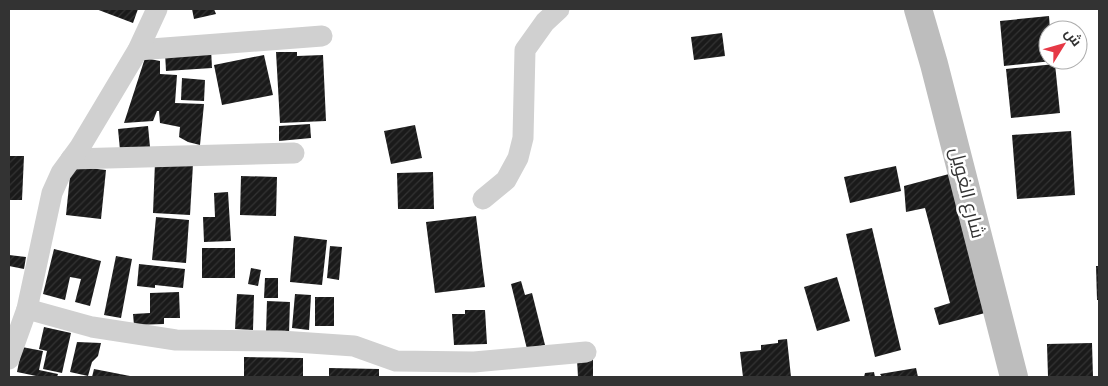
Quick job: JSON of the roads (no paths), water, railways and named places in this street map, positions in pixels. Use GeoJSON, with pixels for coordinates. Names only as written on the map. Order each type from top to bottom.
{"type":"FeatureCollection","features":[{"type":"Feature","properties":{"kind":"street"},"geometry":{"type":"LineString","coordinates":[[9,360],[28,309],[52,193],[61,173],[138,50],[158,9]]}},
{"type":"Feature","properties":{"kind":"street"},"geometry":{"type":"LineString","coordinates":[[483,199],[506,180],[518,158],[523,138],[526,50],[545,22],[559,9]]}},
{"type":"Feature","properties":{"kind":"street","name":"شارع الغويل"},"geometry":{"type":"LineString","coordinates":[[918,9],[1014,377]]}},
{"type":"Feature","properties":{"kind":"street"},"geometry":{"type":"LineString","coordinates":[[138,50],[322,36]]}},
{"type":"Feature","properties":{"kind":"street"},"geometry":{"type":"LineString","coordinates":[[71,159],[294,152]]}},
{"type":"Feature","properties":{"kind":"street"},"geometry":{"type":"LineString","coordinates":[[28,309],[92,327],[176,340],[281,341],[354,346],[396,361],[490,369],[586,352]]}}]}
